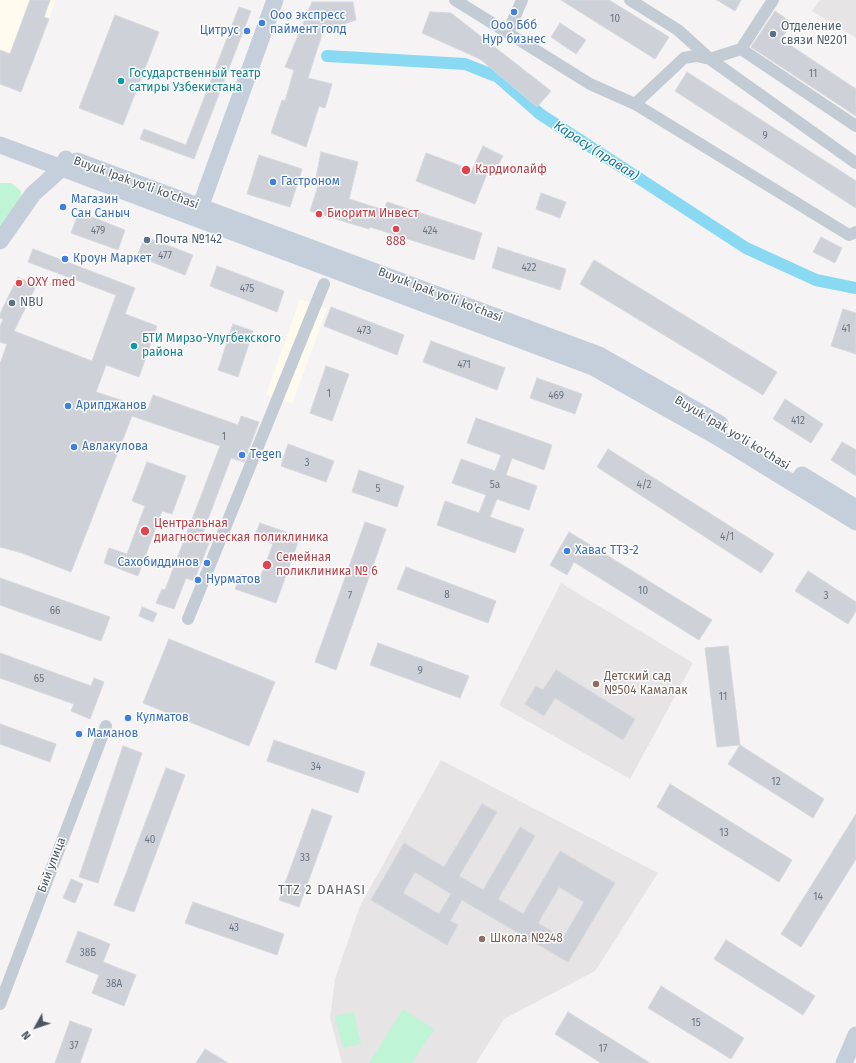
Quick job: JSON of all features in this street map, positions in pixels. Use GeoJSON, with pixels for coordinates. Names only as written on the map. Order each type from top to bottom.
{"type":"FeatureCollection","features":[{"type":"Feature","properties":{"kind":"main road"},"geometry":{"type":"LineString","coordinates":[[198,212],[275,0]]}},
{"type":"Feature","properties":{"kind":"main road","name":"Buyuk Ipak yo'li ko'chasi"},"geometry":{"type":"LineString","coordinates":[[4,144],[65,163],[599,355],[721,425],[856,508]]}},
{"type":"Feature","properties":{"kind":"main road"},"geometry":{"type":"LineString","coordinates":[[0,240],[33,194],[65,163]]}},
{"type":"Feature","properties":{"kind":"main road","name":"Buyuk Ipak yo'li ko'chasi"},"geometry":{"type":"LineString","coordinates":[[198,212],[593,367],[716,436],[856,522]]}},
{"type":"Feature","properties":{"kind":"main road"},"geometry":{"type":"LineString","coordinates":[[844,1063],[856,1035]]}},
{"type":"Feature","properties":{"kind":"street"},"geometry":{"type":"LineString","coordinates":[[455,0],[590,84],[634,104],[849,235],[856,232]]}},
{"type":"Feature","properties":{"kind":"street"},"geometry":{"type":"LineString","coordinates":[[508,32],[522,0]]}},
{"type":"Feature","properties":{"kind":"street"},"geometry":{"type":"LineString","coordinates":[[630,0],[678,30],[710,59],[856,163]]}},
{"type":"Feature","properties":{"kind":"street"},"geometry":{"type":"LineString","coordinates":[[634,104],[684,58],[696,56],[710,59],[741,49],[773,0]]}},
{"type":"Feature","properties":{"kind":"street"},"geometry":{"type":"LineString","coordinates":[[741,49],[856,126]]}},
{"type":"Feature","properties":{"kind":"street"},"geometry":{"type":"LineString","coordinates":[[188,619],[324,284]]}},
{"type":"Feature","properties":{"kind":"street","name":"Бий улица"},"geometry":{"type":"LineString","coordinates":[[0,1004],[106,726]]}},
{"type":"Feature","properties":{"kind":"shaded area"},"geometry":{"type":"Polygon","coordinates":[[[0,0],[56,0],[21,92],[0,84],[0,0]]]}},
{"type":"Feature","properties":{"kind":"shaded area"},"geometry":{"type":"Polygon","coordinates":[[[820,0],[856,0],[856,38],[812,11],[820,0]]]}},
{"type":"Feature","properties":{"kind":"shaded area"},"geometry":{"type":"Polygon","coordinates":[[[300,299],[327,309],[292,404],[266,395],[300,299]]]}},
{"type":"Feature","properties":{"kind":"shaded area","name":"Детский сад №504 Камалак"},"geometry":{"type":"Polygon","coordinates":[[[561,583],[693,663],[630,779],[499,705],[561,583]]]}},
{"type":"Feature","properties":{"kind":"shaded area","name":"Школа №248"},"geometry":{"type":"Polygon","coordinates":[[[441,760],[658,873],[595,971],[504,1019],[476,1063],[342,1063],[330,1018],[335,979],[360,906],[441,760]]]}},
{"type":"Feature","properties":{"kind":"green space"},"geometry":{"type":"Polygon","coordinates":[[[0,183],[11,183],[21,191],[21,197],[0,228],[0,183]]]}},
{"type":"Feature","properties":{"kind":"green space"},"geometry":{"type":"Polygon","coordinates":[[[403,1009],[434,1029],[412,1063],[369,1063],[403,1009]]]}},
{"type":"Feature","properties":{"kind":"green space"},"geometry":{"type":"Polygon","coordinates":[[[354,1012],[361,1044],[343,1048],[335,1016],[354,1012]]]}},
{"type":"Feature","properties":{"kind":"building"},"geometry":{"type":"Polygon","coordinates":[[[30,0],[50,0],[44,17],[49,19],[21,92],[0,84],[0,50],[10,54],[30,0]]]}},
{"type":"Feature","properties":{"kind":"building"},"geometry":{"type":"Polygon","coordinates":[[[561,0],[609,0],[669,37],[655,59],[561,0]]]}},
{"type":"Feature","properties":{"kind":"building"},"geometry":{"type":"Polygon","coordinates":[[[717,0],[741,0],[735,11],[717,0]]]}},
{"type":"Feature","properties":{"kind":"building"},"geometry":{"type":"Polygon","coordinates":[[[312,2],[353,2],[356,20],[323,31],[308,78],[332,84],[325,108],[319,106],[306,147],[271,133],[282,100],[285,101],[294,70],[285,67],[312,2]]]}},
{"type":"Feature","properties":{"kind":"building"},"geometry":{"type":"Polygon","coordinates":[[[239,7],[251,11],[194,159],[140,139],[144,129],[186,145],[239,7]]]}},
{"type":"Feature","properties":{"kind":"building"},"geometry":{"type":"Polygon","coordinates":[[[775,11],[792,23],[781,39],[856,89],[856,116],[751,47],[775,11]]]}},
{"type":"Feature","properties":{"kind":"building"},"geometry":{"type":"Polygon","coordinates":[[[430,12],[451,13],[551,91],[537,107],[480,59],[422,33],[430,12]]]}},
{"type":"Feature","properties":{"kind":"building"},"geometry":{"type":"Polygon","coordinates":[[[115,15],[159,32],[123,125],[79,108],[115,15]]]}},
{"type":"Feature","properties":{"kind":"building"},"geometry":{"type":"Polygon","coordinates":[[[560,23],[586,40],[576,54],[551,37],[560,23]]]}},
{"type":"Feature","properties":{"kind":"building"},"geometry":{"type":"Polygon","coordinates":[[[687,72],[856,181],[856,208],[675,91],[687,72]]]}},
{"type":"Feature","properties":{"kind":"building"},"geometry":{"type":"Polygon","coordinates":[[[483,146],[503,156],[496,169],[490,166],[475,204],[416,181],[426,153],[472,170],[483,146]]]}},
{"type":"Feature","properties":{"kind":"building"},"geometry":{"type":"Polygon","coordinates":[[[321,152],[358,162],[349,199],[384,210],[387,202],[482,233],[474,260],[370,227],[369,229],[310,211],[320,180],[316,178],[321,152]]]}},
{"type":"Feature","properties":{"kind":"building"},"geometry":{"type":"Polygon","coordinates":[[[259,155],[302,169],[290,207],[247,194],[259,155]]]}},
{"type":"Feature","properties":{"kind":"building"},"geometry":{"type":"Polygon","coordinates":[[[541,193],[566,202],[560,218],[536,209],[541,193]]]}},
{"type":"Feature","properties":{"kind":"building"},"geometry":{"type":"Polygon","coordinates":[[[79,212],[125,230],[118,250],[71,233],[79,212]]]}},
{"type":"Feature","properties":{"kind":"building"},"geometry":{"type":"Polygon","coordinates":[[[145,237],[193,255],[185,275],[137,256],[145,237]]]}},
{"type":"Feature","properties":{"kind":"building"},"geometry":{"type":"Polygon","coordinates":[[[821,237],[842,248],[835,263],[813,252],[821,237]]]}},
{"type":"Feature","properties":{"kind":"building"},"geometry":{"type":"Polygon","coordinates":[[[498,247],[566,269],[560,290],[492,268],[498,247]]]}},
{"type":"Feature","properties":{"kind":"building"},"geometry":{"type":"Polygon","coordinates":[[[33,249],[135,288],[125,314],[157,326],[139,377],[106,365],[96,392],[148,409],[153,395],[238,425],[241,416],[259,422],[244,462],[231,458],[202,535],[211,538],[194,581],[186,578],[174,609],[156,603],[162,589],[165,590],[220,446],[132,416],[71,572],[22,553],[0,547],[0,364],[7,344],[0,342],[0,327],[3,319],[0,318],[0,314],[18,277],[36,286],[14,331],[92,361],[116,295],[28,262],[33,249]]]}},
{"type":"Feature","properties":{"kind":"building"},"geometry":{"type":"Polygon","coordinates":[[[594,260],[777,372],[763,395],[580,284],[594,260]]]}},
{"type":"Feature","properties":{"kind":"building"},"geometry":{"type":"Polygon","coordinates":[[[217,266],[284,291],[277,312],[210,286],[217,266]]]}},
{"type":"Feature","properties":{"kind":"building"},"geometry":{"type":"Polygon","coordinates":[[[331,307],[404,335],[397,355],[324,326],[331,307]]]}},
{"type":"Feature","properties":{"kind":"building"},"geometry":{"type":"Polygon","coordinates":[[[843,309],[856,313],[856,354],[831,346],[843,309]]]}},
{"type":"Feature","properties":{"kind":"building"},"geometry":{"type":"Polygon","coordinates":[[[233,324],[253,331],[238,377],[218,370],[233,324]]]}},
{"type":"Feature","properties":{"kind":"building"},"geometry":{"type":"Polygon","coordinates":[[[431,341],[505,368],[497,390],[423,362],[431,341]]]}},
{"type":"Feature","properties":{"kind":"building"},"geometry":{"type":"Polygon","coordinates":[[[326,366],[349,374],[332,421],[310,413],[326,366]]]}},
{"type":"Feature","properties":{"kind":"building"},"geometry":{"type":"Polygon","coordinates":[[[537,378],[582,394],[575,414],[530,398],[537,378]]]}},
{"type":"Feature","properties":{"kind":"building"},"geometry":{"type":"Polygon","coordinates":[[[785,399],[823,424],[811,443],[773,419],[785,399]]]}},
{"type":"Feature","properties":{"kind":"building"},"geometry":{"type":"Polygon","coordinates":[[[476,418],[552,445],[544,470],[512,458],[506,475],[537,486],[529,510],[497,499],[490,517],[524,529],[515,553],[437,525],[445,501],[479,513],[486,495],[452,483],[461,459],[495,471],[501,455],[467,443],[476,418]]]}},
{"type":"Feature","properties":{"kind":"building"},"geometry":{"type":"Polygon","coordinates":[[[842,442],[856,450],[856,476],[831,460],[842,442]]]}},
{"type":"Feature","properties":{"kind":"building"},"geometry":{"type":"Polygon","coordinates":[[[288,444],[334,461],[326,482],[281,466],[288,444]]]}},
{"type":"Feature","properties":{"kind":"building"},"geometry":{"type":"Polygon","coordinates":[[[608,449],[774,554],[761,573],[597,467],[608,449]]]}},
{"type":"Feature","properties":{"kind":"building","name":"Центральная диагностическая поликлиника"},"geometry":{"type":"Polygon","coordinates":[[[147,462],[186,476],[172,514],[162,511],[138,576],[104,563],[109,548],[127,554],[145,506],[132,501],[147,462]]]}},
{"type":"Feature","properties":{"kind":"building"},"geometry":{"type":"Polygon","coordinates":[[[359,470],[404,486],[397,507],[352,492],[359,470]]]}},
{"type":"Feature","properties":{"kind":"building"},"geometry":{"type":"Polygon","coordinates":[[[365,522],[386,529],[336,670],[315,662],[365,522]]]}},
{"type":"Feature","properties":{"kind":"building"},"geometry":{"type":"Polygon","coordinates":[[[260,523],[300,537],[276,603],[235,589],[241,574],[259,581],[273,544],[254,537],[260,523]]]}},
{"type":"Feature","properties":{"kind":"building"},"geometry":{"type":"Polygon","coordinates":[[[569,532],[712,620],[699,640],[574,562],[567,575],[550,565],[569,532]]]}},
{"type":"Feature","properties":{"kind":"building"},"geometry":{"type":"Polygon","coordinates":[[[406,567],[496,601],[488,623],[397,589],[406,567]]]}},
{"type":"Feature","properties":{"kind":"building"},"geometry":{"type":"Polygon","coordinates":[[[808,571],[856,602],[856,611],[848,624],[795,591],[808,571]]]}},
{"type":"Feature","properties":{"kind":"building"},"geometry":{"type":"Polygon","coordinates":[[[0,578],[110,617],[101,641],[0,605],[0,578]]]}},
{"type":"Feature","properties":{"kind":"building"},"geometry":{"type":"Polygon","coordinates":[[[142,607],[157,613],[153,622],[139,616],[142,607]]]}},
{"type":"Feature","properties":{"kind":"building"},"geometry":{"type":"Polygon","coordinates":[[[169,639],[275,682],[249,746],[143,703],[169,639]]]}},
{"type":"Feature","properties":{"kind":"building"},"geometry":{"type":"Polygon","coordinates":[[[378,643],[469,676],[460,698],[370,665],[378,643]]]}},
{"type":"Feature","properties":{"kind":"building"},"geometry":{"type":"Polygon","coordinates":[[[728,646],[740,745],[717,747],[705,648],[728,646]]]}},
{"type":"Feature","properties":{"kind":"building"},"geometry":{"type":"Polygon","coordinates":[[[0,653],[91,686],[94,678],[104,682],[90,719],[71,711],[74,704],[0,678],[0,653]]]}},
{"type":"Feature","properties":{"kind":"building"},"geometry":{"type":"Polygon","coordinates":[[[556,670],[635,719],[623,740],[555,698],[544,716],[525,704],[536,686],[543,690],[556,670]]]}},
{"type":"Feature","properties":{"kind":"building"},"geometry":{"type":"Polygon","coordinates":[[[0,724],[56,744],[50,762],[0,744],[0,724]]]}},
{"type":"Feature","properties":{"kind":"building"},"geometry":{"type":"Polygon","coordinates":[[[274,740],[365,772],[358,793],[267,761],[274,740]]]}},
{"type":"Feature","properties":{"kind":"building"},"geometry":{"type":"Polygon","coordinates":[[[740,745],[824,799],[813,818],[728,764],[740,745]]]}},
{"type":"Feature","properties":{"kind":"building"},"geometry":{"type":"Polygon","coordinates":[[[123,746],[142,753],[98,883],[79,877],[123,746]]]}},
{"type":"Feature","properties":{"kind":"building"},"geometry":{"type":"Polygon","coordinates":[[[166,768],[185,775],[134,912],[114,905],[166,768]]]}},
{"type":"Feature","properties":{"kind":"building"},"geometry":{"type":"Polygon","coordinates":[[[670,784],[792,860],[779,882],[657,807],[670,784]]]}},
{"type":"Feature","properties":{"kind":"building"},"geometry":{"type":"Polygon","coordinates":[[[482,804],[497,812],[459,876],[483,890],[520,827],[535,836],[498,899],[523,914],[560,851],[615,883],[568,962],[462,900],[450,921],[458,925],[447,945],[371,900],[404,843],[444,867],[482,804]],[[415,872],[403,893],[439,914],[451,894],[415,872]],[[559,887],[538,923],[563,938],[584,902],[559,887]]]}},
{"type":"Feature","properties":{"kind":"building"},"geometry":{"type":"Polygon","coordinates":[[[312,809],[332,816],[299,907],[279,900],[312,809]]]}},
{"type":"Feature","properties":{"kind":"building"},"geometry":{"type":"Polygon","coordinates":[[[856,814],[856,859],[801,947],[781,934],[856,814]]]}},
{"type":"Feature","properties":{"kind":"building"},"geometry":{"type":"Polygon","coordinates":[[[71,879],[83,884],[75,903],[63,898],[71,879]]]}},
{"type":"Feature","properties":{"kind":"building"},"geometry":{"type":"Polygon","coordinates":[[[193,902],[284,934],[277,955],[185,923],[193,902]]]}},
{"type":"Feature","properties":{"kind":"building"},"geometry":{"type":"Polygon","coordinates":[[[78,931],[110,944],[103,962],[136,975],[124,1006],[92,993],[99,975],[66,962],[78,931]]]}},
{"type":"Feature","properties":{"kind":"building"},"geometry":{"type":"Polygon","coordinates":[[[726,940],[815,996],[803,1015],[714,959],[726,940]]]}},
{"type":"Feature","properties":{"kind":"building"},"geometry":{"type":"Polygon","coordinates":[[[661,986],[744,1038],[731,1059],[648,1008],[661,986]]]}},
{"type":"Feature","properties":{"kind":"building"},"geometry":{"type":"Polygon","coordinates":[[[568,1012],[650,1063],[601,1063],[555,1034],[568,1012]]]}},
{"type":"Feature","properties":{"kind":"building"},"geometry":{"type":"Polygon","coordinates":[[[70,1021],[92,1029],[80,1063],[55,1063],[70,1021]]]}},
{"type":"Feature","properties":{"kind":"building"},"geometry":{"type":"Polygon","coordinates":[[[205,1049],[228,1063],[196,1063],[205,1049]]]}},
{"type":"Feature","properties":{"kind":"waterway","name":"Карасу (правая)"},"geometry":{"type":"LineString","coordinates":[[327,56],[465,64],[498,77],[540,114],[746,248],[816,280],[856,288]]}},
{"type":"Feature","properties":{"kind":"place","name":"Ооо Ббб Нур бизнес"},"geometry":{"type":"Point","coordinates":[514,12]}},
{"type":"Feature","properties":{"kind":"place","name":"Ооо экспресс паймент голд"},"geometry":{"type":"Point","coordinates":[262,23]}},
{"type":"Feature","properties":{"kind":"place","name":"Цитрус"},"geometry":{"type":"Point","coordinates":[247,31]}},
{"type":"Feature","properties":{"kind":"place","name":"Отделение связи №201"},"geometry":{"type":"Point","coordinates":[773,34]}},
{"type":"Feature","properties":{"kind":"place","name":"Государственный театр сатиры Узбекистана"},"geometry":{"type":"Point","coordinates":[121,81]}},
{"type":"Feature","properties":{"kind":"place","name":"Кардиолайф"},"geometry":{"type":"Point","coordinates":[466,170]}},
{"type":"Feature","properties":{"kind":"place","name":"Гастроном"},"geometry":{"type":"Point","coordinates":[273,182]}},
{"type":"Feature","properties":{"kind":"place","name":"Магазин Сан Саныч"},"geometry":{"type":"Point","coordinates":[63,207]}},
{"type":"Feature","properties":{"kind":"place","name":"Биоритм Инвест"},"geometry":{"type":"Point","coordinates":[319,214]}},
{"type":"Feature","properties":{"kind":"place","name":"888"},"geometry":{"type":"Point","coordinates":[396,229]}},
{"type":"Feature","properties":{"kind":"place","name":"Почта №142"},"geometry":{"type":"Point","coordinates":[147,240]}},
{"type":"Feature","properties":{"kind":"place","name":"Кроун Маркет"},"geometry":{"type":"Point","coordinates":[65,259]}},
{"type":"Feature","properties":{"kind":"place","name":"OXY med"},"geometry":{"type":"Point","coordinates":[19,283]}},
{"type":"Feature","properties":{"kind":"place","name":"NBU"},"geometry":{"type":"Point","coordinates":[12,303]}},
{"type":"Feature","properties":{"kind":"place","name":"БТИ Мирзо-Улугбекского района"},"geometry":{"type":"Point","coordinates":[134,346]}},
{"type":"Feature","properties":{"kind":"place","name":"Арипджанов"},"geometry":{"type":"Point","coordinates":[68,406]}},
{"type":"Feature","properties":{"kind":"place","name":"Авлакулова"},"geometry":{"type":"Point","coordinates":[74,447]}},
{"type":"Feature","properties":{"kind":"place","name":"Tegen"},"geometry":{"type":"Point","coordinates":[242,455]}},
{"type":"Feature","properties":{"kind":"place","name":"Центральная диагностическая поликлиника"},"geometry":{"type":"Point","coordinates":[145,531]}},
{"type":"Feature","properties":{"kind":"place","name":"Хавас ТТЗ-2"},"geometry":{"type":"Point","coordinates":[567,551]}},
{"type":"Feature","properties":{"kind":"place","name":"Сахобиддинов"},"geometry":{"type":"Point","coordinates":[207,563]}},
{"type":"Feature","properties":{"kind":"place","name":"Семейная поликлиника № 6"},"geometry":{"type":"Point","coordinates":[267,565]}},
{"type":"Feature","properties":{"kind":"place","name":"Нурматов"},"geometry":{"type":"Point","coordinates":[198,580]}},
{"type":"Feature","properties":{"kind":"place","name":"Детский сад №504 Камалак"},"geometry":{"type":"Point","coordinates":[596,684]}},
{"type":"Feature","properties":{"kind":"place","name":"Кулматов"},"geometry":{"type":"Point","coordinates":[128,718]}},
{"type":"Feature","properties":{"kind":"place","name":"Маманов"},"geometry":{"type":"Point","coordinates":[79,734]}},
{"type":"Feature","properties":{"kind":"place","name":"Школа №248"},"geometry":{"type":"Point","coordinates":[482,939]}},
{"type":"Feature","properties":{"kind":"district","name":"TTZ 2 DAHASI"},"geometry":{"type":"Point","coordinates":[322,890]}}]}
